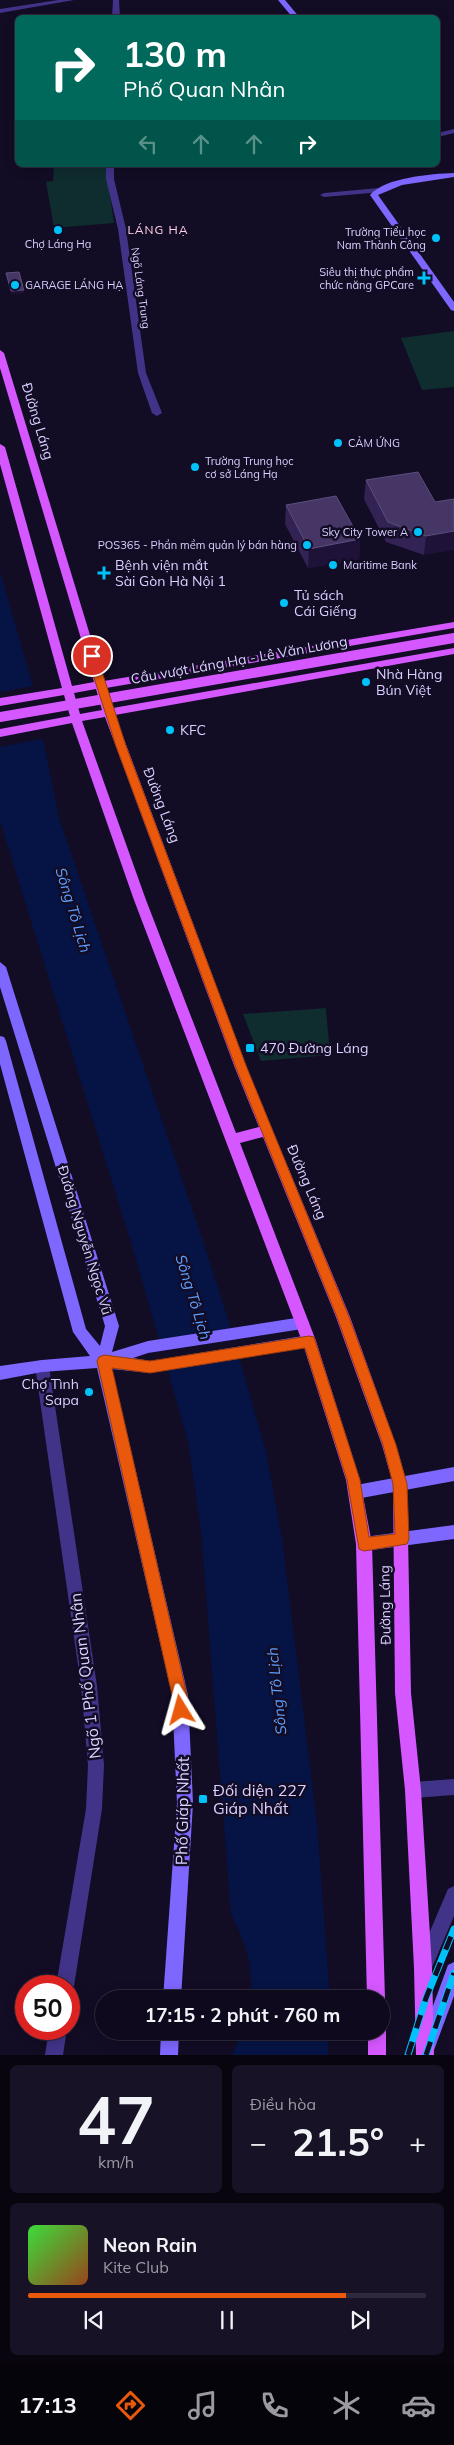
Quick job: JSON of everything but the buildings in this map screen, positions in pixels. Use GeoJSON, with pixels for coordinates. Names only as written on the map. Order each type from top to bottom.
{"type":"FeatureCollection","features":[{"type":"Feature","properties":{"kind":"main road"},"geometry":{"type":"LineString","coordinates":[[281,0],[294,15]]}},
{"type":"Feature","properties":{"kind":"main road"},"geometry":{"type":"LineString","coordinates":[[454,175],[435,172],[379,190],[374,195],[454,308]]}},
{"type":"Feature","properties":{"kind":"main road","name":"Đường Láng"},"geometry":{"type":"LineString","coordinates":[[0,353],[109,714],[267,1131],[343,1317],[389,1445],[400,1484],[404,1693],[413,1790],[423,1968],[425,2054]]}},
{"type":"Feature","properties":{"kind":"main road","name":"Đường Láng"},"geometry":{"type":"LineString","coordinates":[[0,447],[19,508],[76,720],[140,900],[309,1341],[356,1492],[364,1544],[376,1990]]}},
{"type":"Feature","properties":{"kind":"main road"},"geometry":{"type":"LineString","coordinates":[[0,702],[454,625]]}},
{"type":"Feature","properties":{"kind":"main road","name":"Cầu vượt Láng Hạ - Lê Văn Lương"},"geometry":{"type":"LineString","coordinates":[[0,717],[454,638]]}},
{"type":"Feature","properties":{"kind":"main road"},"geometry":{"type":"LineString","coordinates":[[0,734],[214,692],[454,651]]}},
{"type":"Feature","properties":{"kind":"main road"},"geometry":{"type":"LineString","coordinates":[[206,668],[214,692]]}},
{"type":"Feature","properties":{"kind":"main road","name":"Đường Nguyễn Ngọc Vũ"},"geometry":{"type":"LineString","coordinates":[[0,967],[112,1326],[104,1361]]}},
{"type":"Feature","properties":{"kind":"main road","name":"Đường Nguyễn Ngọc Vũ"},"geometry":{"type":"LineString","coordinates":[[0,1041],[80,1332],[104,1361]]}},
{"type":"Feature","properties":{"kind":"main road"},"geometry":{"type":"LineString","coordinates":[[232,1139],[267,1131]]}},
{"type":"Feature","properties":{"kind":"main road"},"geometry":{"type":"LineString","coordinates":[[104,1361],[148,1347],[302,1323]]}},
{"type":"Feature","properties":{"kind":"main road"},"geometry":{"type":"LineString","coordinates":[[0,1373],[42,1366],[104,1361],[150,1367],[309,1341]]}},
{"type":"Feature","properties":{"kind":"main road","name":"Phố Giáp Nhất"},"geometry":{"type":"LineString","coordinates":[[104,1361],[180,1695],[185,1803],[173,1990]]}},
{"type":"Feature","properties":{"kind":"main road"},"geometry":{"type":"LineString","coordinates":[[356,1492],[454,1474]]}},
{"type":"Feature","properties":{"kind":"main road"},"geometry":{"type":"LineString","coordinates":[[364,1544],[454,1532]]}},
{"type":"Feature","properties":{"kind":"main road"},"geometry":{"type":"LineString","coordinates":[[425,2054],[454,1971]]}},
{"type":"Feature","properties":{"kind":"main road"},"geometry":{"type":"LineString","coordinates":[[169,2055],[170,2040]]}},
{"type":"Feature","properties":{"kind":"main road"},"geometry":{"type":"LineString","coordinates":[[376,2055],[377,2040]]}},
{"type":"Feature","properties":{"kind":"street"},"geometry":{"type":"LineString","coordinates":[[0,12],[71,0]]}},
{"type":"Feature","properties":{"kind":"street"},"geometry":{"type":"LineString","coordinates":[[116,0],[116,15]]}},
{"type":"Feature","properties":{"kind":"street"},"geometry":{"type":"LineString","coordinates":[[440,134],[454,132]]}},
{"type":"Feature","properties":{"kind":"street","name":"Ngõ Láng Trung"},"geometry":{"type":"LineString","coordinates":[[110,167],[110,179],[122,229],[142,373],[157,413]]}},
{"type":"Feature","properties":{"kind":"street"},"geometry":{"type":"LineString","coordinates":[[324,195],[379,190]]}},
{"type":"Feature","properties":{"kind":"street","name":"Ngõ 1 Phố Quan Nhân"},"geometry":{"type":"LineString","coordinates":[[42,1366],[90,1686],[96,1765],[94,1809],[67,1975]]}},
{"type":"Feature","properties":{"kind":"street"},"geometry":{"type":"LineString","coordinates":[[413,1790],[454,1787]]}},
{"type":"Feature","properties":{"kind":"street"},"geometry":{"type":"LineString","coordinates":[[423,1968],[454,1895]]}},
{"type":"Feature","properties":{"kind":"street"},"geometry":{"type":"LineString","coordinates":[[54,2055],[56,2040]]}},
{"type":"Feature","properties":{"kind":"green space"},"geometry":{"type":"Polygon","coordinates":[[[54,167],[106,167],[114,223],[54,228],[46,182],[53,181],[54,167]]]}},
{"type":"Feature","properties":{"kind":"green space"},"geometry":{"type":"Polygon","coordinates":[[[454,331],[454,387],[422,390],[401,338],[454,331]]]}},
{"type":"Feature","properties":{"kind":"green space"},"geometry":{"type":"Polygon","coordinates":[[[326,1008],[330,1055],[261,1061],[243,1014],[326,1008]]]}},
{"type":"Feature","properties":{"kind":"water","name":"Sông Tô Lịch"},"geometry":{"type":"Polygon","coordinates":[[[0,571],[31,679],[59,818],[203,1241],[227,1316],[266,1452],[282,1539],[317,1824],[329,1990],[251,1990],[248,1955],[231,1914],[201,1530],[188,1441],[137,1262],[0,821],[0,571]]]}},
{"type":"Feature","properties":{"kind":"water"},"geometry":{"type":"Polygon","coordinates":[[[238,2040],[329,2040],[328,2055],[233,2055],[238,2040]]]}},
{"type":"Feature","properties":{"kind":"pier"},"geometry":{"type":"Polygon","coordinates":[[[35,686],[46,738],[0,747],[0,692],[35,686]]]}},
{"type":"Feature","properties":{"kind":"pier"},"geometry":{"type":"Polygon","coordinates":[[[235,1333],[240,1353],[164,1365],[158,1345],[235,1333]]]}},
{"type":"Feature","properties":{"kind":"railway"},"geometry":{"type":"LineString","coordinates":[[408,2055],[426,1998],[454,1929]]}},
{"type":"Feature","properties":{"kind":"railway"},"geometry":{"type":"LineString","coordinates":[[426,2055],[454,1973]]}},
{"type":"Feature","properties":{"kind":"place","name":"Chợ Láng Hạ"},"geometry":{"type":"Point","coordinates":[58,230]}},
{"type":"Feature","properties":{"kind":"place","name":"Trường Tiểu học Nam Thành Công"},"geometry":{"type":"Point","coordinates":[436,238]}},
{"type":"Feature","properties":{"kind":"place","name":"Siêu thị thực phẩm chức năng GPCare"},"geometry":{"type":"Point","coordinates":[424,278]}},
{"type":"Feature","properties":{"kind":"place","name":"GARAGE LÁNG HẠ"},"geometry":{"type":"Point","coordinates":[15,285]}},
{"type":"Feature","properties":{"kind":"place","name":"CẢM ỨNG"},"geometry":{"type":"Point","coordinates":[338,443]}},
{"type":"Feature","properties":{"kind":"place","name":"Trường Trung học cơ sở Láng Hạ"},"geometry":{"type":"Point","coordinates":[195,467]}},
{"type":"Feature","properties":{"kind":"place","name":"Sky City Tower A"},"geometry":{"type":"Point","coordinates":[418,532]}},
{"type":"Feature","properties":{"kind":"place","name":"POS365 - Phần mềm quản lý bán hàng"},"geometry":{"type":"Point","coordinates":[307,545]}},
{"type":"Feature","properties":{"kind":"place","name":"Maritime Bank"},"geometry":{"type":"Point","coordinates":[333,565]}},
{"type":"Feature","properties":{"kind":"place","name":"Bệnh viện mắt Sài Gòn Hà Nội 1"},"geometry":{"type":"Point","coordinates":[104,573]}},
{"type":"Feature","properties":{"kind":"place","name":"Tủ sách Cái Giếng"},"geometry":{"type":"Point","coordinates":[284,603]}},
{"type":"Feature","properties":{"kind":"place","name":"Nhà Hàng Bún Việt"},"geometry":{"type":"Point","coordinates":[366,682]}},
{"type":"Feature","properties":{"kind":"place","name":"KFC"},"geometry":{"type":"Point","coordinates":[170,730]}},
{"type":"Feature","properties":{"kind":"place","name":"470 Đường Láng"},"geometry":{"type":"Point","coordinates":[250,1048]}},
{"type":"Feature","properties":{"kind":"place","name":"Chợ Tình Sapa"},"geometry":{"type":"Point","coordinates":[89,1392]}},
{"type":"Feature","properties":{"kind":"place","name":"Đối diện 227 Giáp Nhất"},"geometry":{"type":"Point","coordinates":[203,1799]}},
{"type":"Feature","properties":{"kind":"district","name":"LÁNG HẠ"},"geometry":{"type":"Point","coordinates":[158,230]}},
{"type":"Feature","properties":{"kind":"route"},"geometry":{"type":"LineString","coordinates":[[92,656],[109,714],[241,1068],[318,1250],[343,1317],[389,1445],[400,1484],[402,1539],[364,1544],[353,1480],[309,1341],[150,1367],[104,1361],[180,1695],[181,1710]]}}]}
